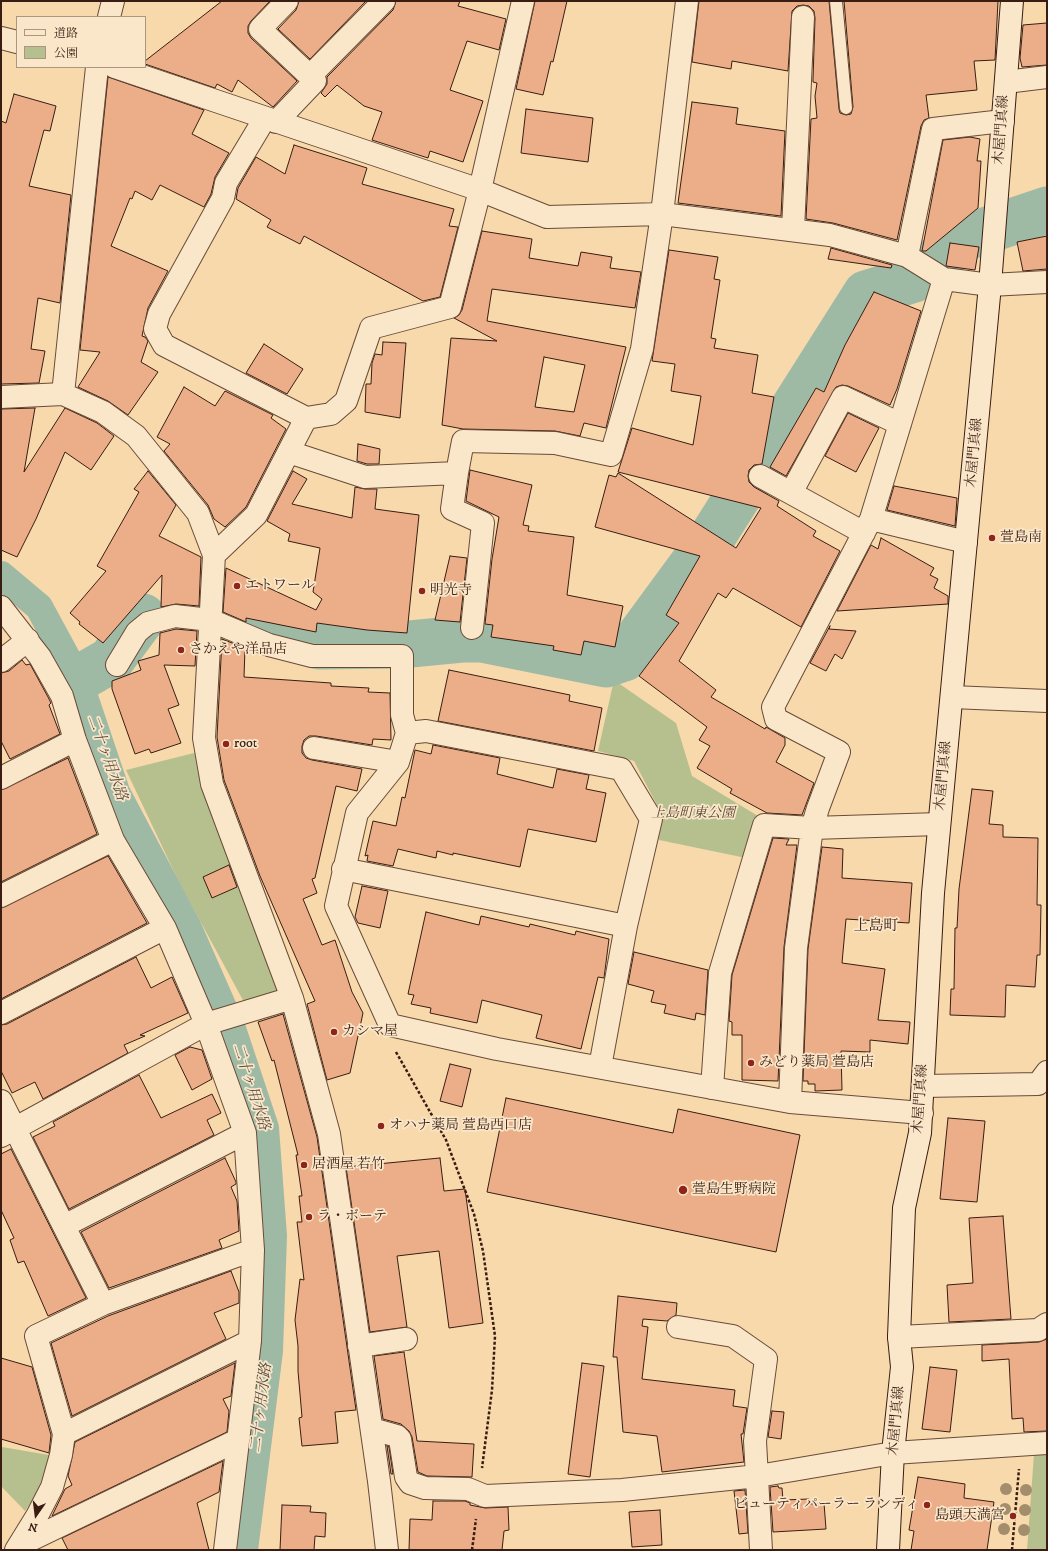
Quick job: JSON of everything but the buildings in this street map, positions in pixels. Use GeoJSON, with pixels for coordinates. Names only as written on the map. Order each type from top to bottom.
{"type":"FeatureCollection","features":[{"type":"Feature","properties":{"kind":"street"},"geometry":{"type":"LineString","coordinates":[[109,16],[113,1]]}},
{"type":"Feature","properties":{"kind":"street"},"geometry":{"type":"LineString","coordinates":[[287,1],[260,29],[315,81],[270,120],[226,183],[223,198],[159,314],[155,330],[164,345],[306,418],[331,414],[346,400],[371,328],[450,307],[480,190],[520,2]]}},
{"type":"Feature","properties":{"kind":"street"},"geometry":{"type":"LineString","coordinates":[[310,76],[384,1]]}},
{"type":"Feature","properties":{"kind":"street"},"geometry":{"type":"LineString","coordinates":[[472,628],[483,523],[452,509],[463,441],[555,443],[611,455],[642,349],[662,214],[687,1]]}},
{"type":"Feature","properties":{"kind":"street","name":"木屋門真線"},"geometry":{"type":"LineString","coordinates":[[888,1550],[893,1453],[902,1367],[899,1337],[904,1208],[920,1134],[922,1113],[933,893],[990,285],[1012,1]]}},
{"type":"Feature","properties":{"kind":"street"},"geometry":{"type":"LineString","coordinates":[[793,230],[803,17]]}},
{"type":"Feature","properties":{"kind":"street"},"geometry":{"type":"LineString","coordinates":[[1,38],[16,42]]}},
{"type":"Feature","properties":{"kind":"street"},"geometry":{"type":"LineString","coordinates":[[62,394],[97,68]]}},
{"type":"Feature","properties":{"kind":"street"},"geometry":{"type":"LineString","coordinates":[[118,68],[480,190],[547,217],[662,214],[793,230],[830,235],[907,256],[944,279],[990,285],[1047,282]]}},
{"type":"Feature","properties":{"kind":"street"},"geometry":{"type":"LineString","coordinates":[[1006,82],[1047,77]]}},
{"type":"Feature","properties":{"kind":"street"},"geometry":{"type":"LineString","coordinates":[[907,256],[933,130],[1003,120]]}},
{"type":"Feature","properties":{"kind":"street"},"geometry":{"type":"LineString","coordinates":[[790,1102],[796,948],[812,828],[839,752],[776,718],[773,707],[867,526],[944,279]]}},
{"type":"Feature","properties":{"kind":"street"},"geometry":{"type":"LineString","coordinates":[[1,397],[62,394],[103,412],[136,436],[198,513],[214,555],[204,738],[212,784],[292,998],[329,1134],[372,1429],[387,1550]]}},
{"type":"Feature","properties":{"kind":"street"},"geometry":{"type":"LineString","coordinates":[[791,493],[843,397],[900,424]]}},
{"type":"Feature","properties":{"kind":"street"},"geometry":{"type":"LineString","coordinates":[[214,555],[256,515],[306,418]]}},
{"type":"Feature","properties":{"kind":"street"},"geometry":{"type":"LineString","coordinates":[[289,452],[365,477],[457,473]]}},
{"type":"Feature","properties":{"kind":"street"},"geometry":{"type":"LineString","coordinates":[[760,476],[791,493],[867,526],[966,542]]}},
{"type":"Feature","properties":{"kind":"street"},"geometry":{"type":"LineString","coordinates":[[1,607],[40,657],[62,696],[75,740],[113,840],[165,928],[214,1021],[245,1133],[253,1250],[250,1341],[225,1550]]}},
{"type":"Feature","properties":{"kind":"street"},"geometry":{"type":"LineString","coordinates":[[116,665],[137,632],[148,623],[175,616],[210,620],[269,644],[312,656],[402,656],[402,715],[407,733],[398,762],[357,813],[343,869],[336,906],[390,1025],[497,1049],[790,1102],[922,1113]]}},
{"type":"Feature","properties":{"kind":"street"},"geometry":{"type":"LineString","coordinates":[[1,661],[28,640]]}},
{"type":"Feature","properties":{"kind":"street"},"geometry":{"type":"LineString","coordinates":[[952,697],[1047,701]]}},
{"type":"Feature","properties":{"kind":"street"},"geometry":{"type":"LineString","coordinates":[[407,733],[426,731],[621,769],[651,819],[626,926],[600,1067]]}},
{"type":"Feature","properties":{"kind":"street"},"geometry":{"type":"LineString","coordinates":[[1,778],[75,740]]}},
{"type":"Feature","properties":{"kind":"street"},"geometry":{"type":"LineString","coordinates":[[314,748],[398,762]]}},
{"type":"Feature","properties":{"kind":"street"},"geometry":{"type":"LineString","coordinates":[[712,1088],[720,973],[764,825],[812,828],[939,824]]}},
{"type":"Feature","properties":{"kind":"street"},"geometry":{"type":"LineString","coordinates":[[1,896],[113,840]]}},
{"type":"Feature","properties":{"kind":"street"},"geometry":{"type":"LineString","coordinates":[[343,869],[626,926]]}},
{"type":"Feature","properties":{"kind":"street"},"geometry":{"type":"LineString","coordinates":[[1,1013],[165,928]]}},
{"type":"Feature","properties":{"kind":"street"},"geometry":{"type":"LineString","coordinates":[[8,1132],[214,1021],[292,998]]}},
{"type":"Feature","properties":{"kind":"street"},"geometry":{"type":"LineString","coordinates":[[923,1086],[1038,1084],[1047,1072]]}},
{"type":"Feature","properties":{"kind":"street"},"geometry":{"type":"LineString","coordinates":[[1,1101],[8,1132],[64,1226],[103,1304]]}},
{"type":"Feature","properties":{"kind":"street"},"geometry":{"type":"LineString","coordinates":[[64,1226],[245,1133]]}},
{"type":"Feature","properties":{"kind":"street"},"geometry":{"type":"LineString","coordinates":[[18,1547],[46,1501],[52,1487],[64,1434],[36,1336],[103,1304],[253,1250]]}},
{"type":"Feature","properties":{"kind":"street"},"geometry":{"type":"LineString","coordinates":[[899,1337],[1038,1330],[1047,1324]]}},
{"type":"Feature","properties":{"kind":"street"},"geometry":{"type":"LineString","coordinates":[[678,1327],[733,1336],[766,1359],[755,1441],[761,1550]]}},
{"type":"Feature","properties":{"kind":"street"},"geometry":{"type":"LineString","coordinates":[[359,1346],[406,1339]]}},
{"type":"Feature","properties":{"kind":"street"},"geometry":{"type":"LineString","coordinates":[[64,1434],[250,1341]]}},
{"type":"Feature","properties":{"kind":"street"},"geometry":{"type":"LineString","coordinates":[[372,1429],[397,1436],[400,1440],[406,1477],[410,1483],[425,1488],[468,1489],[485,1496],[622,1490],[758,1476],[893,1453],[1047,1443]]}},
{"type":"Feature","properties":{"kind":"street"},"geometry":{"type":"LineString","coordinates":[[18,1547],[238,1440]]}},
{"type":"Feature","properties":{"kind":"street"},"geometry":{"type":"LineString","coordinates":[[379,1481],[406,1477]]}},
{"type":"Feature","properties":{"kind":"lane"},"geometry":{"type":"LineString","coordinates":[[836,1],[846,108]]}},
{"type":"Feature","properties":{"kind":"path"},"geometry":{"type":"LineString","coordinates":[[390,1025],[391,1042],[446,1140],[474,1214],[483,1251],[495,1336],[492,1390],[472,1550]]}},
{"type":"Feature","properties":{"kind":"path"},"geometry":{"type":"LineString","coordinates":[[1012,1550],[1020,1445]]}},
{"type":"Feature","properties":{"kind":"green space","name":"上島町東公園"},"geometry":{"type":"Polygon","coordinates":[[[614,680],[676,723],[692,776],[758,816],[746,858],[659,840],[660,811],[634,761],[598,751],[614,680]]]}},
{"type":"Feature","properties":{"kind":"green space"},"geometry":{"type":"Polygon","coordinates":[[[198,752],[280,992],[245,1004],[178,880],[126,770],[198,752]]]}},
{"type":"Feature","properties":{"kind":"green space"},"geometry":{"type":"Polygon","coordinates":[[[2,1447],[49,1455],[46,1480],[25,1511],[1,1486],[2,1447]]]}},
{"type":"Feature","properties":{"kind":"green space"},"geometry":{"type":"Polygon","coordinates":[[[1034,1454],[1047,1454],[1047,1550],[1027,1550],[1034,1454]]]}},
{"type":"Feature","properties":{"kind":"waterway"},"geometry":{"type":"LineString","coordinates":[[253,625],[318,646],[400,645],[462,639],[482,639],[606,664],[624,658],[707,545],[866,294],[914,279],[961,239],[1047,210]]}},
{"type":"Feature","properties":{"kind":"waterway","name":"二十ヶ用水路"},"geometry":{"type":"LineString","coordinates":[[1,575],[39,607],[78,679],[116,792],[187,926],[231,1026],[265,1128],[273,1236],[269,1351],[244,1550]]}},
{"type":"Feature","properties":{"kind":"waterway"},"geometry":{"type":"LineString","coordinates":[[78,679],[111,660],[143,617]]}},
{"type":"Feature","properties":{"kind":"place","name":"萱島南"},"geometry":{"type":"Point","coordinates":[992,538]}},
{"type":"Feature","properties":{"kind":"place","name":"エトワール"},"geometry":{"type":"Point","coordinates":[237,586]}},
{"type":"Feature","properties":{"kind":"place","name":"明光寺"},"geometry":{"type":"Point","coordinates":[422,591]}},
{"type":"Feature","properties":{"kind":"place","name":"さかえや洋品店"},"geometry":{"type":"Point","coordinates":[181,650]}},
{"type":"Feature","properties":{"kind":"place","name":"root"},"geometry":{"type":"Point","coordinates":[226,744]}},
{"type":"Feature","properties":{"kind":"place","name":"カシマ屋"},"geometry":{"type":"Point","coordinates":[334,1032]}},
{"type":"Feature","properties":{"kind":"place","name":"みどり薬局 萱島店"},"geometry":{"type":"Point","coordinates":[751,1063]}},
{"type":"Feature","properties":{"kind":"place","name":"オハナ薬局 萱島西口店"},"geometry":{"type":"Point","coordinates":[381,1126]}},
{"type":"Feature","properties":{"kind":"place","name":"居酒屋 若竹"},"geometry":{"type":"Point","coordinates":[304,1165]}},
{"type":"Feature","properties":{"kind":"place","name":"萱島生野病院"},"geometry":{"type":"Point","coordinates":[683,1190]}},
{"type":"Feature","properties":{"kind":"place","name":"ラ・ボーテ"},"geometry":{"type":"Point","coordinates":[309,1217]}},
{"type":"Feature","properties":{"kind":"place","name":"ビューティパーラー ランディ"},"geometry":{"type":"Point","coordinates":[927,1505]}},
{"type":"Feature","properties":{"kind":"place","name":"島頭天満宮"},"geometry":{"type":"Point","coordinates":[1013,1516]}},
{"type":"Feature","properties":{"kind":"district","name":"上島町"},"geometry":{"type":"Point","coordinates":[876,927]}}]}
